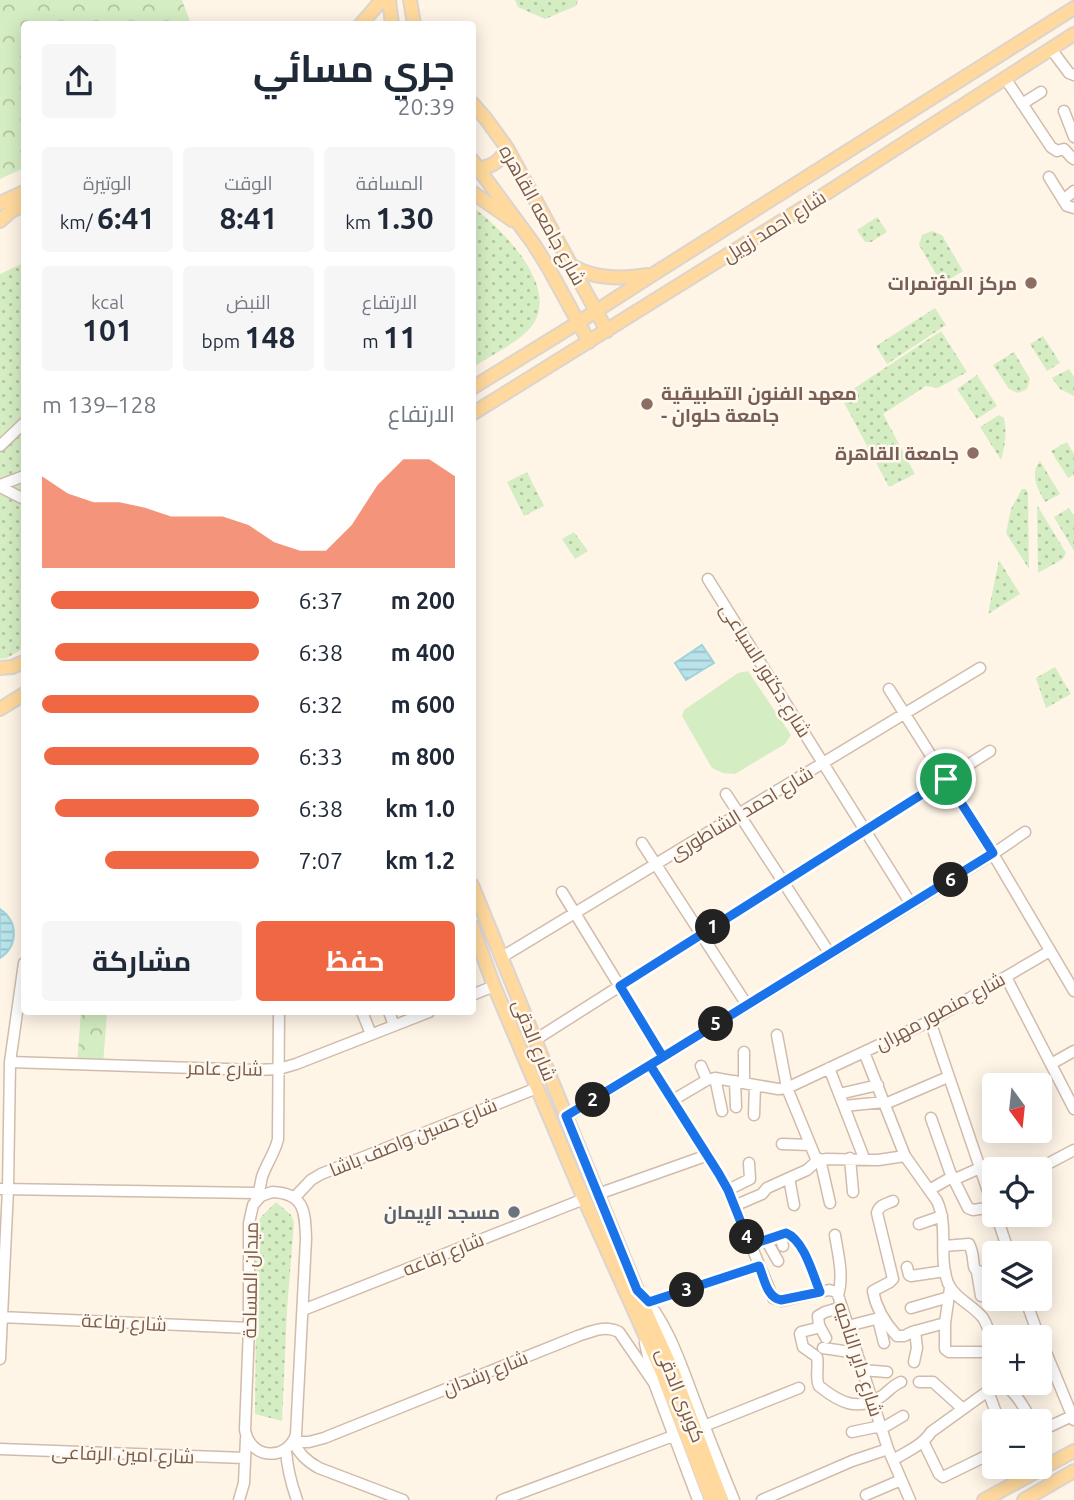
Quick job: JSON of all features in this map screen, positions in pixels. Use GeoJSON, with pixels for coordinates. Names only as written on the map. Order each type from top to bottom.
{"type":"FeatureCollection","features":[{"type":"Feature","properties":{"kind":"main road"},"geometry":{"type":"LineString","coordinates":[[363,21],[382,0]]}},
{"type":"Feature","properties":{"kind":"main road"},"geometry":{"type":"LineString","coordinates":[[389,0],[392,21]]}},
{"type":"Feature","properties":{"kind":"main road"},"geometry":{"type":"LineString","coordinates":[[410,0],[414,21]]}},
{"type":"Feature","properties":{"kind":"main road","name":"شارع احمد زويل"},"geometry":{"type":"LineString","coordinates":[[476,386],[1074,8]]}},
{"type":"Feature","properties":{"kind":"main road","name":"شارع احمد زويل"},"geometry":{"type":"LineString","coordinates":[[476,412],[822,197],[1074,34]]}},
{"type":"Feature","properties":{"kind":"main road","name":"شارع جامعه القاهره"},"geometry":{"type":"LineString","coordinates":[[476,108],[507,148],[607,331]]}},
{"type":"Feature","properties":{"kind":"main road"},"geometry":{"type":"LineString","coordinates":[[476,164],[485,168],[496,163],[507,148]]}},
{"type":"Feature","properties":{"kind":"main road","name":"شارع جامعه القاهره"},"geometry":{"type":"LineString","coordinates":[[476,164],[548,267],[589,342]]}},
{"type":"Feature","properties":{"kind":"main road"},"geometry":{"type":"LineString","coordinates":[[0,203],[21,193]]}},
{"type":"Feature","properties":{"kind":"main road"},"geometry":{"type":"LineString","coordinates":[[476,195],[520,226]]}},
{"type":"Feature","properties":{"kind":"main road"},"geometry":{"type":"LineString","coordinates":[[0,221],[21,206]]}},
{"type":"Feature","properties":{"kind":"main road"},"geometry":{"type":"LineString","coordinates":[[681,256],[685,268],[693,276]]}},
{"type":"Feature","properties":{"kind":"main road"},"geometry":{"type":"LineString","coordinates":[[572,266],[580,271],[609,276],[652,275]]}},
{"type":"Feature","properties":{"kind":"main road"},"geometry":{"type":"LineString","coordinates":[[0,668],[21,663]]}},
{"type":"Feature","properties":{"kind":"main road"},"geometry":{"type":"LineString","coordinates":[[0,709],[21,696]]}},
{"type":"Feature","properties":{"kind":"main road","name":"شارع الدقى"},"geometry":{"type":"LineString","coordinates":[[476,895],[637,1290]]}},
{"type":"Feature","properties":{"kind":"main road","name":"شارع الدقى"},"geometry":{"type":"LineString","coordinates":[[476,937],[537,1088],[642,1329]]}},
{"type":"Feature","properties":{"kind":"main road","name":"كوبرى الدقى"},"geometry":{"type":"LineString","coordinates":[[637,1290],[664,1377],[711,1500]]}},
{"type":"Feature","properties":{"kind":"main road","name":"كوبرى الدقى"},"geometry":{"type":"LineString","coordinates":[[642,1329],[722,1500]]}},
{"type":"Feature","properties":{"kind":"main road"},"geometry":{"type":"LineString","coordinates":[[984,1500],[1074,1451]]}},
{"type":"Feature","properties":{"kind":"main road"},"geometry":{"type":"LineString","coordinates":[[1031,1498],[1074,1471]]}},
{"type":"Feature","properties":{"kind":"street"},"geometry":{"type":"LineString","coordinates":[[1051,49],[1069,74],[1074,75]]}},
{"type":"Feature","properties":{"kind":"street"},"geometry":{"type":"LineString","coordinates":[[1005,78],[1054,151],[1070,148],[1071,157],[1074,159]]}},
{"type":"Feature","properties":{"kind":"street"},"geometry":{"type":"LineString","coordinates":[[1023,104],[1041,92]]}},
{"type":"Feature","properties":{"kind":"street"},"geometry":{"type":"LineString","coordinates":[[1068,113],[1074,137]]}},
{"type":"Feature","properties":{"kind":"street"},"geometry":{"type":"LineString","coordinates":[[1049,177],[1067,206],[1074,208]]}},
{"type":"Feature","properties":{"kind":"street"},"geometry":{"type":"LineString","coordinates":[[1063,200],[1074,191]]}},
{"type":"Feature","properties":{"kind":"street"},"geometry":{"type":"LineString","coordinates":[[0,446],[21,426]]}},
{"type":"Feature","properties":{"kind":"street"},"geometry":{"type":"LineString","coordinates":[[0,486],[21,476]]}},
{"type":"Feature","properties":{"kind":"street"},"geometry":{"type":"LineString","coordinates":[[0,486],[21,497]]}},
{"type":"Feature","properties":{"kind":"street","name":"شارع دكتور السباعى"},"geometry":{"type":"LineString","coordinates":[[708,579],[911,904]]}},
{"type":"Feature","properties":{"kind":"street","name":"شارع احمد الشاطورى"},"geometry":{"type":"LineString","coordinates":[[502,957],[980,668]]}},
{"type":"Feature","properties":{"kind":"street"},"geometry":{"type":"LineString","coordinates":[[889,689],[993,853],[1074,990]]}},
{"type":"Feature","properties":{"kind":"street"},"geometry":{"type":"LineString","coordinates":[[535,1040],[990,751]]}},
{"type":"Feature","properties":{"kind":"street"},"geometry":{"type":"LineString","coordinates":[[726,794],[830,954]]}},
{"type":"Feature","properties":{"kind":"street"},"geometry":{"type":"LineString","coordinates":[[566,1116],[1025,832]]}},
{"type":"Feature","properties":{"kind":"street"},"geometry":{"type":"LineString","coordinates":[[642,843],[747,1005]]}},
{"type":"Feature","properties":{"kind":"street"},"geometry":{"type":"LineString","coordinates":[[562,892],[663,1057]]}},
{"type":"Feature","properties":{"kind":"street","name":"شارع منصور مهران"},"geometry":{"type":"LineString","coordinates":[[787,1088],[930,1021],[1051,951]]}},
{"type":"Feature","properties":{"kind":"street"},"geometry":{"type":"LineString","coordinates":[[1006,976],[1074,1109]]}},
{"type":"Feature","properties":{"kind":"street"},"geometry":{"type":"LineString","coordinates":[[0,1359],[10,1062],[21,984]]}},
{"type":"Feature","properties":{"kind":"street"},"geometry":{"type":"LineString","coordinates":[[476,993],[494,986]]}},
{"type":"Feature","properties":{"kind":"street"},"geometry":{"type":"LineString","coordinates":[[253,1205],[259,1193],[262,1175],[278,1139],[279,1015]]}},
{"type":"Feature","properties":{"kind":"street"},"geometry":{"type":"LineString","coordinates":[[363,1015],[371,1034]]}},
{"type":"Feature","properties":{"kind":"street"},"geometry":{"type":"LineString","coordinates":[[390,1015],[394,1025]]}},
{"type":"Feature","properties":{"kind":"street","name":"شارع عامر"},"geometry":{"type":"LineString","coordinates":[[10,1062],[279,1069],[421,1015]]}},
{"type":"Feature","properties":{"kind":"street"},"geometry":{"type":"LineString","coordinates":[[930,1021],[982,1174]]}},
{"type":"Feature","properties":{"kind":"street"},"geometry":{"type":"LineString","coordinates":[[777,1035],[787,1088],[818,1160],[830,1203]]}},
{"type":"Feature","properties":{"kind":"street"},"geometry":{"type":"LineString","coordinates":[[1051,1063],[1074,1051]]}},
{"type":"Feature","properties":{"kind":"street"},"geometry":{"type":"LineString","coordinates":[[744,1052],[745,1083],[754,1115]]}},
{"type":"Feature","properties":{"kind":"street"},"geometry":{"type":"LineString","coordinates":[[864,1052],[905,1156],[937,1201],[942,1216],[949,1292],[945,1323],[946,1349],[949,1352],[982,1351]]}},
{"type":"Feature","properties":{"kind":"street","name":"شارع داير الناحيه"},"geometry":{"type":"LineString","coordinates":[[650,1065],[728,1190],[775,1300],[833,1290],[838,1295],[890,1455],[909,1500]]}},
{"type":"Feature","properties":{"kind":"street"},"geometry":{"type":"LineString","coordinates":[[701,1066],[711,1079],[722,1111]]}},
{"type":"Feature","properties":{"kind":"street"},"geometry":{"type":"LineString","coordinates":[[829,1068],[864,1158]]}},
{"type":"Feature","properties":{"kind":"street"},"geometry":{"type":"LineString","coordinates":[[844,1106],[885,1103],[948,1077]]}},
{"type":"Feature","properties":{"kind":"street"},"geometry":{"type":"LineString","coordinates":[[673,1101],[711,1079],[787,1088]]}},
{"type":"Feature","properties":{"kind":"street"},"geometry":{"type":"LineString","coordinates":[[736,1107],[745,1083]]}},
{"type":"Feature","properties":{"kind":"street"},"geometry":{"type":"LineString","coordinates":[[839,1094],[878,1085]]}},
{"type":"Feature","properties":{"kind":"street","name":"شارع حسين واصف باشا"},"geometry":{"type":"LineString","coordinates":[[295,1197],[302,1188],[321,1174],[537,1088]]}},
{"type":"Feature","properties":{"kind":"street"},"geometry":{"type":"LineString","coordinates":[[931,1118],[953,1178],[969,1209],[982,1208]]}},
{"type":"Feature","properties":{"kind":"street"},"geometry":{"type":"LineString","coordinates":[[782,1143],[810,1145]]}},
{"type":"Feature","properties":{"kind":"street"},"geometry":{"type":"LineString","coordinates":[[1052,1162],[1074,1150]]}},
{"type":"Feature","properties":{"kind":"street"},"geometry":{"type":"LineString","coordinates":[[598,1194],[708,1155]]}},
{"type":"Feature","properties":{"kind":"street"},"geometry":{"type":"LineString","coordinates":[[734,1206],[807,1170],[818,1160],[891,1159],[905,1156]]}},
{"type":"Feature","properties":{"kind":"street"},"geometry":{"type":"LineString","coordinates":[[850,1158],[853,1192]]}},
{"type":"Feature","properties":{"kind":"street"},"geometry":{"type":"LineString","coordinates":[[728,1190],[750,1180],[749,1163]]}},
{"type":"Feature","properties":{"kind":"street"},"geometry":{"type":"LineString","coordinates":[[929,1190],[980,1168]]}},
{"type":"Feature","properties":{"kind":"street"},"geometry":{"type":"LineString","coordinates":[[789,1178],[794,1205]]}},
{"type":"Feature","properties":{"kind":"street"},"geometry":{"type":"LineString","coordinates":[[4,1189],[259,1193]]}},
{"type":"Feature","properties":{"kind":"street","name":"ميدان المساحة"},"geometry":{"type":"LineString","coordinates":[[239,1500],[244,1483],[246,1437],[249,1223],[253,1205],[261,1196],[272,1192],[285,1192],[295,1197]]}},
{"type":"Feature","properties":{"kind":"street"},"geometry":{"type":"LineString","coordinates":[[295,1197],[303,1208],[305,1220],[297,1425],[287,1468],[297,1500]]}},
{"type":"Feature","properties":{"kind":"street","name":"شارع رفاعه"},"geometry":{"type":"LineString","coordinates":[[303,1310],[584,1199]]}},
{"type":"Feature","properties":{"kind":"street"},"geometry":{"type":"LineString","coordinates":[[884,1343],[873,1291],[893,1279],[877,1213],[882,1205],[893,1201]]}},
{"type":"Feature","properties":{"kind":"street"},"geometry":{"type":"LineString","coordinates":[[919,1224],[942,1216]]}},
{"type":"Feature","properties":{"kind":"street"},"geometry":{"type":"LineString","coordinates":[[750,1245],[790,1234],[800,1244],[820,1292]]}},
{"type":"Feature","properties":{"kind":"street"},"geometry":{"type":"LineString","coordinates":[[835,1235],[841,1286],[838,1295]]}},
{"type":"Feature","properties":{"kind":"street"},"geometry":{"type":"LineString","coordinates":[[766,1240],[778,1261]]}},
{"type":"Feature","properties":{"kind":"street"},"geometry":{"type":"LineString","coordinates":[[944,1246],[969,1244],[981,1296]]}},
{"type":"Feature","properties":{"kind":"street"},"geometry":{"type":"LineString","coordinates":[[649,1302],[759,1266]]}},
{"type":"Feature","properties":{"kind":"street"},"geometry":{"type":"LineString","coordinates":[[907,1267],[911,1276],[945,1271]]}},
{"type":"Feature","properties":{"kind":"street"},"geometry":{"type":"LineString","coordinates":[[977,1272],[982,1273]]}},
{"type":"Feature","properties":{"kind":"street","name":"شارع الدقى"},"geometry":{"type":"LineString","coordinates":[[637,1290],[657,1313],[676,1353],[734,1500]]}},
{"type":"Feature","properties":{"kind":"street"},"geometry":{"type":"LineString","coordinates":[[911,1308],[949,1292]]}},
{"type":"Feature","properties":{"kind":"street"},"geometry":{"type":"LineString","coordinates":[[949,1292],[982,1318],[985,1325]]}},
{"type":"Feature","properties":{"kind":"street"},"geometry":{"type":"LineString","coordinates":[[842,1307],[818,1317],[819,1325],[825,1343],[857,1353]]}},
{"type":"Feature","properties":{"kind":"street","name":"شارع رفاعة"},"geometry":{"type":"LineString","coordinates":[[1,1317],[249,1328]]}},
{"type":"Feature","properties":{"kind":"street"},"geometry":{"type":"LineString","coordinates":[[848,1326],[880,1318]]}},
{"type":"Feature","properties":{"kind":"street"},"geometry":{"type":"LineString","coordinates":[[880,1318],[898,1336],[945,1323]]}},
{"type":"Feature","properties":{"kind":"street"},"geometry":{"type":"LineString","coordinates":[[819,1325],[801,1332],[800,1335],[803,1347],[817,1357],[819,1386],[846,1404],[873,1402],[901,1382]]}},
{"type":"Feature","properties":{"kind":"street","name":"شارع رشدان"},"geometry":{"type":"LineString","coordinates":[[290,1446],[324,1438],[604,1328],[619,1332],[664,1377]]}},
{"type":"Feature","properties":{"kind":"street"},"geometry":{"type":"LineString","coordinates":[[914,1363],[918,1349],[915,1331]]}},
{"type":"Feature","properties":{"kind":"street"},"geometry":{"type":"LineString","coordinates":[[1052,1368],[1073,1418],[1052,1426]]}},
{"type":"Feature","properties":{"kind":"street"},"geometry":{"type":"LineString","coordinates":[[862,1370],[887,1372]]}},
{"type":"Feature","properties":{"kind":"street"},"geometry":{"type":"LineString","coordinates":[[664,1377],[673,1436],[698,1500]]}},
{"type":"Feature","properties":{"kind":"street"},"geometry":{"type":"LineString","coordinates":[[919,1382],[933,1381],[963,1409]]}},
{"type":"Feature","properties":{"kind":"street"},"geometry":{"type":"LineString","coordinates":[[705,1426],[799,1388]]}},
{"type":"Feature","properties":{"kind":"street"},"geometry":{"type":"LineString","coordinates":[[885,1394],[892,1404]]}},
{"type":"Feature","properties":{"kind":"street"},"geometry":{"type":"LineString","coordinates":[[762,1500],[852,1461],[890,1455],[923,1441],[982,1395]]}},
{"type":"Feature","properties":{"kind":"street"},"geometry":{"type":"LineString","coordinates":[[852,1432],[881,1427],[903,1416]]}},
{"type":"Feature","properties":{"kind":"street"},"geometry":{"type":"LineString","coordinates":[[502,1500],[673,1436]]}},
{"type":"Feature","properties":{"kind":"street"},"geometry":{"type":"LineString","coordinates":[[246,1437],[253,1447],[263,1453],[274,1454],[290,1446]]}},
{"type":"Feature","properties":{"kind":"street"},"geometry":{"type":"LineString","coordinates":[[923,1441],[943,1477],[982,1458]]}},
{"type":"Feature","properties":{"kind":"street"},"geometry":{"type":"LineString","coordinates":[[290,1446],[319,1468],[403,1500]]}},
{"type":"Feature","properties":{"kind":"street","name":"شارع امين الرفاعى"},"geometry":{"type":"LineString","coordinates":[[0,1449],[245,1458]]}},
{"type":"Feature","properties":{"kind":"street"},"geometry":{"type":"LineString","coordinates":[[866,1495],[901,1480]]}},
{"type":"Feature","properties":{"kind":"green space"},"geometry":{"type":"Polygon","coordinates":[[[0,0],[182,0],[190,21],[21,21],[21,169],[0,179],[0,0]]]}},
{"type":"Feature","properties":{"kind":"green space"},"geometry":{"type":"Polygon","coordinates":[[[515,0],[578,0],[576,6],[545,19],[518,7],[515,0]]]}},
{"type":"Feature","properties":{"kind":"green space"},"geometry":{"type":"Polygon","coordinates":[[[476,210],[512,244],[534,278],[539,295],[539,312],[531,327],[512,343],[476,365],[476,210]]]}},
{"type":"Feature","properties":{"kind":"green space"},"geometry":{"type":"Polygon","coordinates":[[[877,217],[887,232],[871,242],[865,242],[857,230],[877,217]]]}},
{"type":"Feature","properties":{"kind":"green space"},"geometry":{"type":"Polygon","coordinates":[[[932,231],[942,235],[963,271],[942,284],[919,245],[922,235],[932,231]]]}},
{"type":"Feature","properties":{"kind":"green space"},"geometry":{"type":"Polygon","coordinates":[[[21,264],[21,650],[0,659],[0,274],[21,264]]]}},
{"type":"Feature","properties":{"kind":"green space"},"geometry":{"type":"Polygon","coordinates":[[[935,308],[946,325],[887,364],[876,346],[935,308]]]}},
{"type":"Feature","properties":{"kind":"green space"},"geometry":{"type":"Polygon","coordinates":[[[941,331],[967,372],[938,388],[926,386],[883,414],[915,474],[889,487],[841,397],[941,331]]]}},
{"type":"Feature","properties":{"kind":"green space"},"geometry":{"type":"Polygon","coordinates":[[[1043,336],[1060,363],[1047,371],[1030,344],[1043,336]]]}},
{"type":"Feature","properties":{"kind":"green space"},"geometry":{"type":"Polygon","coordinates":[[[1014,352],[1030,379],[1027,389],[1018,393],[1009,389],[993,365],[1014,352]]]}},
{"type":"Feature","properties":{"kind":"green space"},"geometry":{"type":"Polygon","coordinates":[[[1069,369],[1074,377],[1074,396],[1060,389],[1052,378],[1069,369]]]}},
{"type":"Feature","properties":{"kind":"green space"},"geometry":{"type":"Polygon","coordinates":[[[977,375],[997,406],[977,419],[957,389],[977,375]]]}},
{"type":"Feature","properties":{"kind":"green space"},"geometry":{"type":"Polygon","coordinates":[[[999,415],[1004,418],[1005,429],[1001,460],[980,427],[999,415]]]}},
{"type":"Feature","properties":{"kind":"green space"},"geometry":{"type":"Polygon","coordinates":[[[1067,442],[1074,454],[1074,475],[1068,478],[1051,451],[1067,442]]]}},
{"type":"Feature","properties":{"kind":"green space"},"geometry":{"type":"Polygon","coordinates":[[[1040,461],[1060,494],[1045,502],[1035,476],[1040,461]]]}},
{"type":"Feature","properties":{"kind":"green space"},"geometry":{"type":"Polygon","coordinates":[[[527,472],[544,506],[524,516],[507,482],[527,472]]]}},
{"type":"Feature","properties":{"kind":"green space"},"geometry":{"type":"Polygon","coordinates":[[[1022,489],[1026,489],[1028,493],[1029,569],[1006,533],[1011,509],[1022,489]]]}},
{"type":"Feature","properties":{"kind":"green space"},"geometry":{"type":"Polygon","coordinates":[[[1037,505],[1066,553],[1063,559],[1038,573],[1037,505]]]}},
{"type":"Feature","properties":{"kind":"green space"},"geometry":{"type":"Polygon","coordinates":[[[1069,508],[1074,516],[1074,551],[1054,517],[1069,508]]]}},
{"type":"Feature","properties":{"kind":"green space"},"geometry":{"type":"Polygon","coordinates":[[[574,532],[588,551],[575,559],[562,539],[574,532]]]}},
{"type":"Feature","properties":{"kind":"green space"},"geometry":{"type":"Polygon","coordinates":[[[999,560],[1020,594],[988,614],[999,560]]]}},
{"type":"Feature","properties":{"kind":"green space"},"geometry":{"type":"Polygon","coordinates":[[[1055,667],[1071,694],[1046,708],[1036,678],[1055,667]]]}},
{"type":"Feature","properties":{"kind":"green space"},"geometry":{"type":"Polygon","coordinates":[[[748,671],[791,735],[785,744],[735,774],[723,773],[712,768],[682,716],[684,710],[738,673],[748,671]]]}},
{"type":"Feature","properties":{"kind":"green space"},"geometry":{"type":"Polygon","coordinates":[[[81,1015],[107,1015],[103,1065],[77,1064],[81,1015]]]}},
{"type":"Feature","properties":{"kind":"green space"},"geometry":{"type":"Polygon","coordinates":[[[276,1202],[291,1215],[294,1223],[282,1421],[255,1414],[254,1231],[261,1217],[276,1202]]]}},
{"type":"Feature","properties":{"kind":"water"},"geometry":{"type":"Polygon","coordinates":[[[702,645],[714,663],[686,680],[675,663],[702,645]]]}},
{"type":"Feature","properties":{"kind":"water"},"geometry":{"type":"Polygon","coordinates":[[[0,909],[11,920],[14,934],[10,947],[0,958],[0,909]]]}},
{"type":"Feature","properties":{"kind":"place","name":"مركز المؤتمرات"},"geometry":{"type":"Point","coordinates":[1031,283]}},
{"type":"Feature","properties":{"kind":"place","name":"معهد الفنون التطبيقية - جامعة حلوان"},"geometry":{"type":"Point","coordinates":[647,404]}},
{"type":"Feature","properties":{"kind":"place","name":"جامعة القاهرة"},"geometry":{"type":"Point","coordinates":[973,453]}},
{"type":"Feature","properties":{"kind":"place","name":"مسجد الإيمان"},"geometry":{"type":"Point","coordinates":[514,1212]}},
{"type":"Feature","properties":{"kind":"route"},"geometry":{"type":"LineString","coordinates":[[946,779],[620,986],[663,1057],[566,1116],[637,1290],[649,1302],[759,1266],[775,1300],[820,1292],[800,1244],[790,1234],[750,1245],[728,1190],[650,1065],[993,853],[946,779]]}}]}
